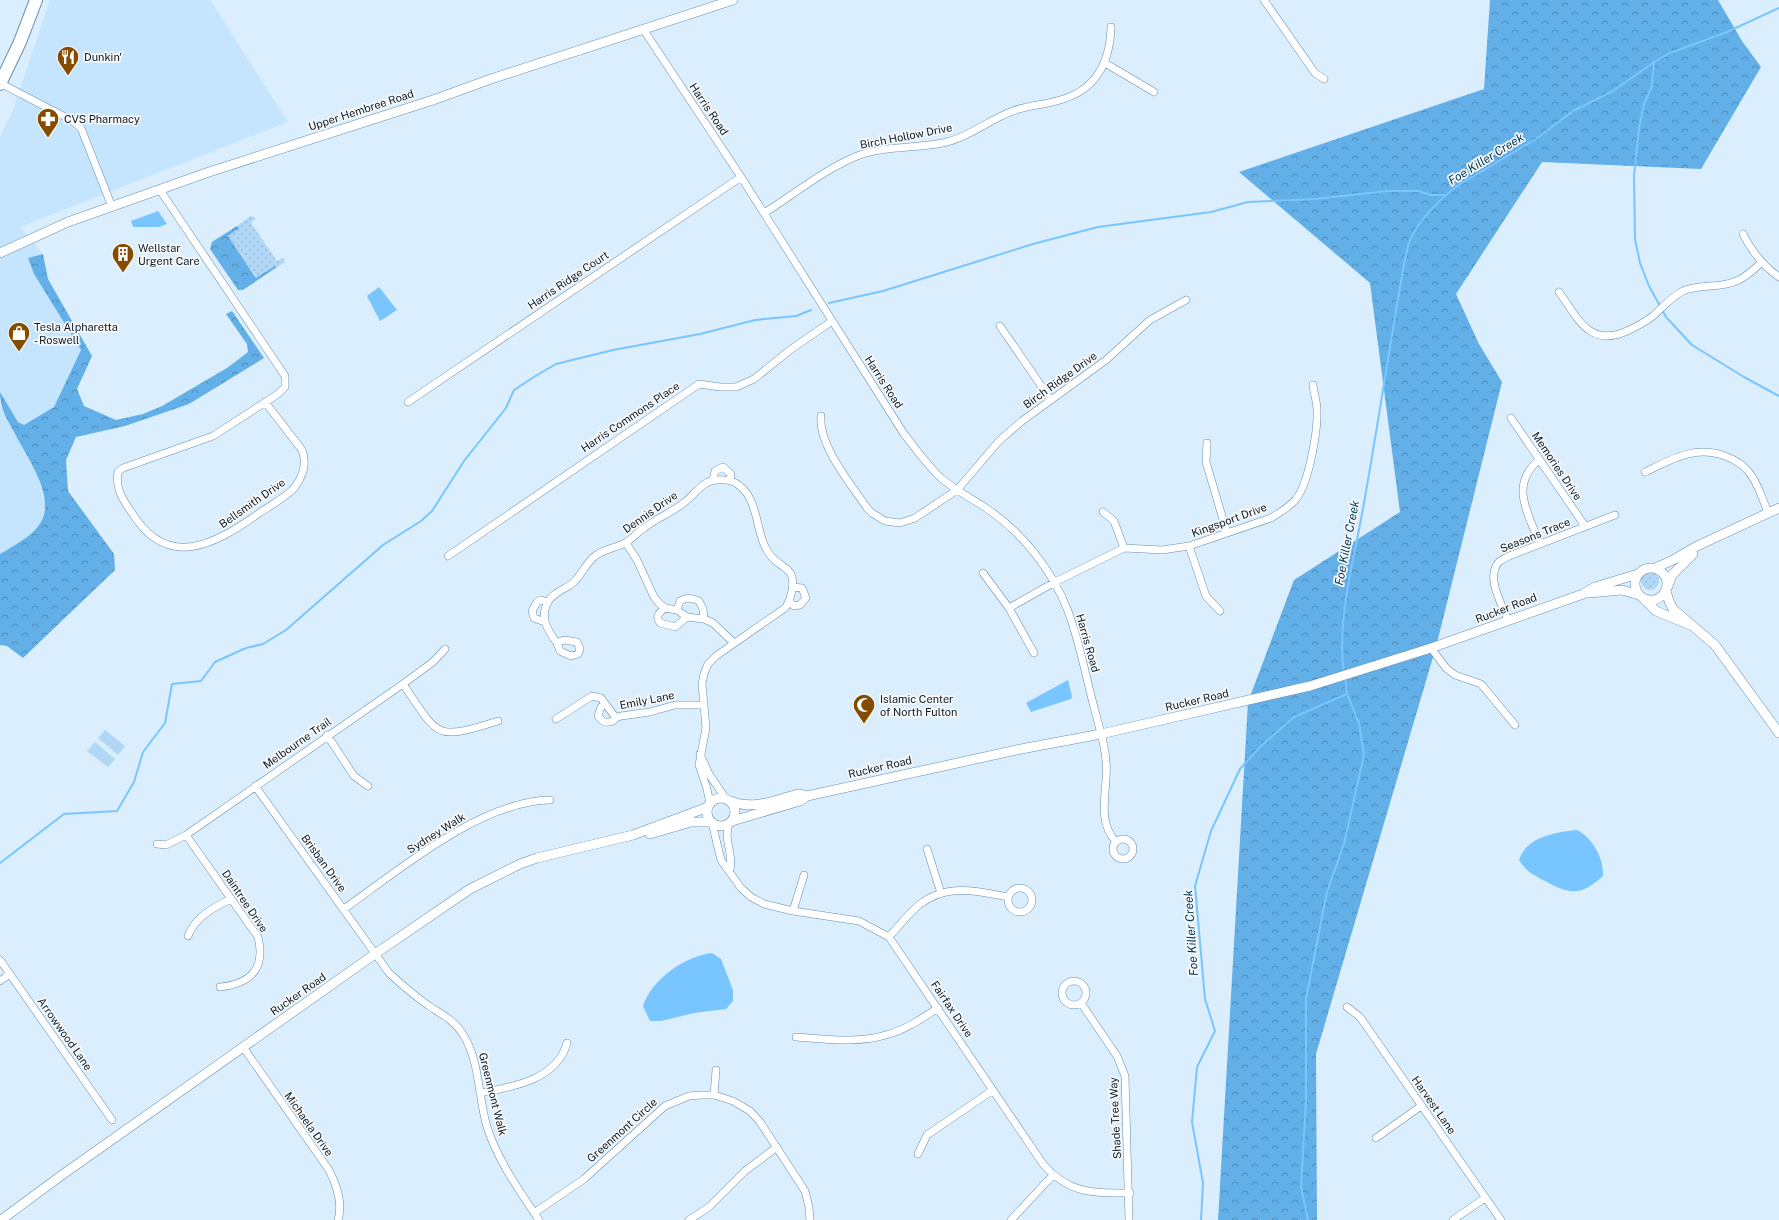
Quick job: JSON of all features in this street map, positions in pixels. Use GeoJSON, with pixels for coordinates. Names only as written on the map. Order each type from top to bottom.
{"type":"FeatureCollection","features":[{"type":"Feature","properties":{"kind":"highway"},"geometry":{"type":"LineString","coordinates":[[0,84],[20,42],[36,0]]}},
{"type":"Feature","properties":{"kind":"main road","name":"Upper Hembree Road"},"geometry":{"type":"LineString","coordinates":[[0,253],[68,222],[209,172],[433,100],[491,79],[733,0]]}},
{"type":"Feature","properties":{"kind":"main road"},"geometry":{"type":"LineString","coordinates":[[1691,626],[1656,611],[1641,596],[1635,583],[1638,574],[1643,570],[1655,568],[1673,560],[1695,547],[1779,508]]}},
{"type":"Feature","properties":{"kind":"main road"},"geometry":{"type":"LineString","coordinates":[[1641,596],[1652,600],[1658,599],[1667,589],[1672,575],[1684,561],[1708,542]]}},
{"type":"Feature","properties":{"kind":"main road"},"geometry":{"type":"LineString","coordinates":[[1655,568],[1663,572],[1666,576],[1667,589],[1674,609],[1691,626],[1715,645],[1779,733]]}},
{"type":"Feature","properties":{"kind":"main road","name":"Rucker Road"},"geometry":{"type":"LineString","coordinates":[[731,822],[800,801],[807,796],[1021,749],[1101,734],[1251,700],[1334,679],[1431,648],[1583,594],[1595,587],[1638,574]]}},
{"type":"Feature","properties":{"kind":"main road","name":"Rucker Road"},"geometry":{"type":"LineString","coordinates":[[1583,594],[1622,590],[1641,596]]}},
{"type":"Feature","properties":{"kind":"main road","name":"Rucker Road"},"geometry":{"type":"LineString","coordinates":[[728,800],[742,806],[756,806],[800,794],[807,796]]}},
{"type":"Feature","properties":{"kind":"main road"},"geometry":{"type":"LineString","coordinates":[[715,799],[728,800],[735,811],[731,822],[722,826],[711,822],[707,814],[709,805],[715,799]]}},
{"type":"Feature","properties":{"kind":"main road","name":"Rucker Road"},"geometry":{"type":"LineString","coordinates":[[1,1220],[62,1174],[470,889],[505,871],[537,858],[633,835],[709,805]]}},
{"type":"Feature","properties":{"kind":"main road","name":"Rucker Road"},"geometry":{"type":"LineString","coordinates":[[633,835],[650,834],[691,822],[711,822]]}},
{"type":"Feature","properties":{"kind":"street"},"geometry":{"type":"LineString","coordinates":[[1264,0],[1315,73],[1324,79]]}},
{"type":"Feature","properties":{"kind":"street","name":"Birch Hollow Drive"},"geometry":{"type":"LineString","coordinates":[[764,213],[838,166],[858,156],[880,150],[948,142],[964,136],[1013,110],[1070,97],[1091,83],[1105,63],[1110,46],[1111,27]]}},
{"type":"Feature","properties":{"kind":"street","name":"Harris Road"},"geometry":{"type":"LineString","coordinates":[[643,29],[741,177],[904,434],[927,464],[957,490],[987,508],[1010,526],[1030,547],[1055,582],[1068,612],[1101,734],[1106,760],[1104,804],[1106,826],[1109,835],[1116,842]]}},
{"type":"Feature","properties":{"kind":"street"},"geometry":{"type":"LineString","coordinates":[[1105,63],[1154,92]]}},
{"type":"Feature","properties":{"kind":"street"},"geometry":{"type":"LineString","coordinates":[[0,84],[73,121],[81,128],[112,207]]}},
{"type":"Feature","properties":{"kind":"street","name":"Harris Ridge Court"},"geometry":{"type":"LineString","coordinates":[[408,402],[741,177]]}},
{"type":"Feature","properties":{"kind":"street","name":"Bellsmith Drive"},"geometry":{"type":"LineString","coordinates":[[160,190],[285,376],[285,387],[213,436],[123,468],[118,472],[116,482],[120,494],[140,526],[151,536],[170,546],[194,548],[210,543],[232,532],[293,489],[304,469],[304,457],[302,450],[265,402]]}},
{"type":"Feature","properties":{"kind":"street"},"geometry":{"type":"LineString","coordinates":[[1743,234],[1750,249],[1761,263],[1779,277]]}},
{"type":"Feature","properties":{"kind":"street"},"geometry":{"type":"LineString","coordinates":[[1559,292],[1591,333],[1599,336],[1615,336],[1636,327],[1651,317],[1672,297],[1685,290],[1696,287],[1725,286],[1737,282],[1748,276],[1761,263]]}},
{"type":"Feature","properties":{"kind":"street","name":"Birch Ridge Drive"},"geometry":{"type":"LineString","coordinates":[[821,416],[821,430],[825,443],[867,508],[879,518],[893,522],[906,521],[915,518],[957,490],[999,441],[1022,421],[1106,360],[1150,320],[1186,300]]}},
{"type":"Feature","properties":{"kind":"street","name":"Harris Commons Place"},"geometry":{"type":"LineString","coordinates":[[448,556],[699,384],[720,387],[736,387],[754,379],[790,350],[832,321]]}},
{"type":"Feature","properties":{"kind":"street"},"geometry":{"type":"LineString","coordinates":[[1000,326],[1051,400]]}},
{"type":"Feature","properties":{"kind":"street","name":"Kingsport Drive"},"geometry":{"type":"LineString","coordinates":[[1009,608],[1055,582],[1124,548],[1162,550],[1189,546],[1271,518],[1296,500],[1306,480],[1316,436],[1317,409],[1313,385]]}},
{"type":"Feature","properties":{"kind":"street","name":"Memories Drive"},"geometry":{"type":"LineString","coordinates":[[1511,418],[1585,526]]}},
{"type":"Feature","properties":{"kind":"street"},"geometry":{"type":"LineString","coordinates":[[1207,443],[1206,462],[1227,533]]}},
{"type":"Feature","properties":{"kind":"street"},"geometry":{"type":"LineString","coordinates":[[1644,472],[1678,455],[1696,451],[1715,453],[1732,459],[1748,471],[1768,512]]}},
{"type":"Feature","properties":{"kind":"street"},"geometry":{"type":"LineString","coordinates":[[1539,460],[1529,468],[1522,484],[1524,502],[1540,544]]}},
{"type":"Feature","properties":{"kind":"street"},"geometry":{"type":"LineString","coordinates":[[709,805],[705,782],[700,771],[700,754],[706,728],[704,674],[708,664],[716,656],[785,608],[790,602],[794,580],[791,573],[767,551],[756,512],[750,499],[740,487],[730,480],[731,474],[723,467],[715,471],[714,480]]}},
{"type":"Feature","properties":{"kind":"street","name":"Dennis Drive"},"geometry":{"type":"LineString","coordinates":[[545,622],[534,618],[532,608],[541,600],[548,602],[574,582],[595,556],[626,542],[644,528],[685,502],[698,488],[714,480],[730,480]]}},
{"type":"Feature","properties":{"kind":"street"},"geometry":{"type":"LineString","coordinates":[[1103,512],[1114,522],[1124,548]]}},
{"type":"Feature","properties":{"kind":"street","name":"Seasons Trace"},"geometry":{"type":"LineString","coordinates":[[1508,620],[1495,585],[1493,573],[1499,562],[1540,544],[1615,515]]}},
{"type":"Feature","properties":{"kind":"street"},"geometry":{"type":"LineString","coordinates":[[626,542],[648,581],[654,597],[665,608],[677,610],[687,617],[704,619],[720,628],[734,643]]}},
{"type":"Feature","properties":{"kind":"street"},"geometry":{"type":"LineString","coordinates":[[1189,546],[1206,596],[1220,611]]}},
{"type":"Feature","properties":{"kind":"street"},"geometry":{"type":"LineString","coordinates":[[983,573],[1009,608],[1034,653]]}},
{"type":"Feature","properties":{"kind":"street"},"geometry":{"type":"LineString","coordinates":[[790,602],[794,606],[800,605],[806,598],[802,588],[792,586]]}},
{"type":"Feature","properties":{"kind":"street"},"geometry":{"type":"LineString","coordinates":[[677,610],[680,601],[686,598],[692,598],[699,601],[702,605],[704,619]]}},
{"type":"Feature","properties":{"kind":"street"},"geometry":{"type":"LineString","coordinates":[[548,602],[544,613],[545,622],[550,634],[557,644]]}},
{"type":"Feature","properties":{"kind":"street"},"geometry":{"type":"LineString","coordinates":[[665,608],[658,614],[658,618],[660,623],[666,626],[675,627],[687,617]]}},
{"type":"Feature","properties":{"kind":"street"},"geometry":{"type":"LineString","coordinates":[[1431,648],[1446,668],[1456,675],[1482,684],[1515,725]]}},
{"type":"Feature","properties":{"kind":"street","name":"Melbourne Trail"},"geometry":{"type":"LineString","coordinates":[[158,844],[166,845],[186,834],[327,735],[403,684],[433,662],[445,649]]}},
{"type":"Feature","properties":{"kind":"street"},"geometry":{"type":"LineString","coordinates":[[403,684],[429,722],[438,730],[449,734],[461,733],[498,722]]}},
{"type":"Feature","properties":{"kind":"street","name":"Emily Lane"},"geometry":{"type":"LineString","coordinates":[[556,719],[592,696],[601,698],[616,718]]}},
{"type":"Feature","properties":{"kind":"street","name":"Emily Lane"},"geometry":{"type":"LineString","coordinates":[[605,704],[598,713],[602,721],[610,723],[616,718],[675,705],[704,705]]}},
{"type":"Feature","properties":{"kind":"street"},"geometry":{"type":"LineString","coordinates":[[327,735],[354,776],[368,786]]}},
{"type":"Feature","properties":{"kind":"street"},"geometry":{"type":"LineString","coordinates":[[700,754],[709,774],[728,800]]}},
{"type":"Feature","properties":{"kind":"street","name":"Brisban Drive"},"geometry":{"type":"LineString","coordinates":[[255,786],[375,954]]}},
{"type":"Feature","properties":{"kind":"street","name":"Sydney Walk"},"geometry":{"type":"LineString","coordinates":[[344,909],[465,825],[533,800],[550,800]]}},
{"type":"Feature","properties":{"kind":"street","name":"Fairfax Drive"},"geometry":{"type":"LineString","coordinates":[[711,822],[721,860],[730,870],[741,888],[751,897],[764,904],[793,911],[859,921],[889,937],[1043,1164],[1053,1175],[1067,1186],[1084,1192],[1130,1193]]}},
{"type":"Feature","properties":{"kind":"street","name":"Fairfax Drive"},"geometry":{"type":"LineString","coordinates":[[730,870],[732,861],[726,836],[731,822]]}},
{"type":"Feature","properties":{"kind":"street","name":"Daintree Drive"},"geometry":{"type":"LineString","coordinates":[[186,834],[258,937],[261,949],[260,962],[252,974],[237,985],[220,987]]}},
{"type":"Feature","properties":{"kind":"street"},"geometry":{"type":"LineString","coordinates":[[927,849],[941,893]]}},
{"type":"Feature","properties":{"kind":"street"},"geometry":{"type":"LineString","coordinates":[[793,911],[804,875]]}},
{"type":"Feature","properties":{"kind":"street"},"geometry":{"type":"LineString","coordinates":[[889,937],[918,906],[941,893],[966,890],[1008,897]]}},
{"type":"Feature","properties":{"kind":"street"},"geometry":{"type":"LineString","coordinates":[[188,936],[192,925],[216,906],[231,899]]}},
{"type":"Feature","properties":{"kind":"street","name":"Greenmont Walk"},"geometry":{"type":"LineString","coordinates":[[375,954],[389,973],[406,990],[447,1018],[462,1032],[472,1052],[487,1126],[497,1153],[509,1175],[539,1220]]}},
{"type":"Feature","properties":{"kind":"street","name":"Arrowwood Lane"},"geometry":{"type":"LineString","coordinates":[[0,960],[112,1120]]}},
{"type":"Feature","properties":{"kind":"street"},"geometry":{"type":"LineString","coordinates":[[0,981],[10,974]]}},
{"type":"Feature","properties":{"kind":"street","name":"Shade Tree Way"},"geometry":{"type":"LineString","coordinates":[[1081,1003],[1118,1056],[1125,1076],[1130,1193],[1129,1220]]}},
{"type":"Feature","properties":{"kind":"street","name":"Harvest Lane"},"geometry":{"type":"LineString","coordinates":[[1347,1007],[1360,1017],[1501,1220]]}},
{"type":"Feature","properties":{"kind":"street"},"geometry":{"type":"LineString","coordinates":[[796,1037],[852,1040],[876,1038],[905,1028],[938,1008]]}},
{"type":"Feature","properties":{"kind":"street"},"geometry":{"type":"LineString","coordinates":[[480,1093],[513,1087],[535,1078],[557,1061],[565,1051],[567,1043]]}},
{"type":"Feature","properties":{"kind":"street","name":"Michaela Drive"},"geometry":{"type":"LineString","coordinates":[[243,1047],[329,1170],[340,1200],[338,1220]]}},
{"type":"Feature","properties":{"kind":"street"},"geometry":{"type":"LineString","coordinates":[[714,1095],[716,1070]]}},
{"type":"Feature","properties":{"kind":"street"},"geometry":{"type":"LineString","coordinates":[[918,1154],[927,1135],[993,1090]]}},
{"type":"Feature","properties":{"kind":"street","name":"Greenmont Circle"},"geometry":{"type":"LineString","coordinates":[[534,1213],[584,1179],[666,1106],[689,1096],[714,1095],[733,1101],[750,1111],[760,1122],[805,1191],[809,1207],[810,1220]]}},
{"type":"Feature","properties":{"kind":"street"},"geometry":{"type":"LineString","coordinates":[[1376,1138],[1421,1106]]}},
{"type":"Feature","properties":{"kind":"street"},"geometry":{"type":"LineString","coordinates":[[689,1220],[709,1207],[745,1170],[777,1147]]}},
{"type":"Feature","properties":{"kind":"street"},"geometry":{"type":"LineString","coordinates":[[1011,1220],[1053,1175]]}},
{"type":"Feature","properties":{"kind":"street"},"geometry":{"type":"LineString","coordinates":[[1453,1220],[1485,1198]]}},
{"type":"Feature","properties":{"kind":"shaded area"},"geometry":{"type":"Polygon","coordinates":[[[50,0],[210,0],[288,122],[20,227],[43,254],[28,258],[34,274],[81,350],[54,407],[24,425],[18,422],[0,392],[0,136],[12,113],[50,0]]]}},
{"type":"Feature","properties":{"kind":"shaded area"},"geometry":{"type":"Polygon","coordinates":[[[158,211],[167,224],[159,227],[133,227],[131,221],[158,211]]]}},
{"type":"Feature","properties":{"kind":"shaded area"},"geometry":{"type":"Polygon","coordinates":[[[251,216],[256,218],[251,223],[277,261],[283,258],[285,260],[284,263],[277,267],[275,266],[257,278],[228,236],[238,228],[237,226],[251,216]]]}},
{"type":"Feature","properties":{"kind":"shaded area"},"geometry":{"type":"Polygon","coordinates":[[[379,287],[397,310],[380,321],[367,296],[379,287]]]}},
{"type":"Feature","properties":{"kind":"shaded area"},"geometry":{"type":"Polygon","coordinates":[[[0,406],[37,475],[46,507],[41,523],[24,539],[0,554],[0,406]]]}},
{"type":"Feature","properties":{"kind":"shaded area"},"geometry":{"type":"Polygon","coordinates":[[[1650,572],[1656,575],[1659,581],[1656,587],[1650,590],[1644,587],[1641,581],[1644,575],[1650,572]]]}},
{"type":"Feature","properties":{"kind":"shaded area"},"geometry":{"type":"Polygon","coordinates":[[[1068,680],[1072,696],[1071,699],[1031,712],[1026,703],[1068,680]]]}},
{"type":"Feature","properties":{"kind":"shaded area"},"geometry":{"type":"Polygon","coordinates":[[[105,730],[125,746],[118,755],[98,738],[105,730]]]}},
{"type":"Feature","properties":{"kind":"shaded area"},"geometry":{"type":"Polygon","coordinates":[[[95,742],[115,759],[108,767],[87,751],[95,742]]]}},
{"type":"Feature","properties":{"kind":"shaded area"},"geometry":{"type":"Polygon","coordinates":[[[1577,830],[1588,838],[1593,844],[1602,863],[1603,876],[1588,887],[1574,891],[1561,889],[1530,872],[1519,860],[1528,846],[1535,841],[1551,834],[1577,830]]]}},
{"type":"Feature","properties":{"kind":"shaded area"},"geometry":{"type":"Polygon","coordinates":[[[712,953],[721,959],[733,990],[733,1001],[726,1009],[694,1013],[661,1021],[650,1021],[643,1006],[647,996],[662,978],[671,970],[691,959],[712,953]]]}},
{"type":"Feature","properties":{"kind":"green space"},"geometry":{"type":"Polygon","coordinates":[[[1490,0],[1718,0],[1742,41],[1761,67],[1701,169],[1542,162],[1456,294],[1479,344],[1502,382],[1436,647],[1316,1054],[1317,1220],[1218,1220],[1248,702],[1294,580],[1400,512],[1370,283],[1239,172],[1484,89],[1490,0]]]}},
{"type":"Feature","properties":{"kind":"green space"},"geometry":{"type":"Polygon","coordinates":[[[237,226],[239,228],[228,236],[256,278],[275,266],[277,267],[243,290],[238,290],[210,249],[212,242],[237,226]]]}},
{"type":"Feature","properties":{"kind":"green space"},"geometry":{"type":"Polygon","coordinates":[[[43,254],[48,279],[92,356],[77,389],[84,406],[116,420],[143,414],[162,406],[227,368],[248,352],[247,344],[226,314],[232,311],[264,358],[189,404],[125,426],[76,437],[66,460],[68,491],[114,554],[115,570],[23,658],[7,646],[0,645],[0,554],[33,532],[41,522],[45,512],[45,500],[38,476],[4,413],[0,392],[18,422],[24,425],[54,407],[81,350],[34,274],[28,258],[43,254]]]}},
{"type":"Feature","properties":{"kind":"waterway","name":"Foe Killer Creek"},"geometry":{"type":"LineString","coordinates":[[1344,673],[1342,652],[1344,609],[1364,503],[1404,264],[1408,246],[1414,232],[1443,197],[1457,186],[1536,139],[1573,111],[1613,91],[1654,62],[1670,53],[1727,32],[1779,8]]}},
{"type":"Feature","properties":{"kind":"waterway"},"geometry":{"type":"LineString","coordinates":[[1654,62],[1652,86],[1644,104],[1639,128],[1634,176],[1635,239],[1640,263],[1649,286],[1666,317],[1692,345],[1744,377],[1779,396]]}},
{"type":"Feature","properties":{"kind":"waterway"},"geometry":{"type":"LineString","coordinates":[[829,303],[883,291],[1033,244],[1098,227],[1211,212],[1248,202],[1315,199],[1388,191],[1419,191],[1430,195],[1445,195]]}},
{"type":"Feature","properties":{"kind":"waterway"},"geometry":{"type":"LineString","coordinates":[[0,863],[64,814],[117,811],[134,782],[143,752],[165,723],[172,684],[201,681],[215,662],[246,648],[263,644],[286,630],[383,545],[421,521],[432,511],[464,461],[506,408],[514,390],[556,364],[613,350],[700,334],[755,320],[796,316],[811,310]]}},
{"type":"Feature","properties":{"kind":"waterway","name":"Foe Killer Creek"},"geometry":{"type":"LineString","coordinates":[[1201,1220],[1203,1183],[1192,1122],[1197,1067],[1215,1031],[1205,999],[1195,886],[1211,831],[1240,769],[1261,746],[1294,717],[1347,694],[1345,677]]}},
{"type":"Feature","properties":{"kind":"waterway"},"geometry":{"type":"LineString","coordinates":[[1308,1220],[1301,1187],[1306,1101],[1306,999],[1327,892],[1344,844],[1364,755],[1359,723],[1347,694]]}},
{"type":"Feature","properties":{"kind":"place","name":"Dunkin'"},"geometry":{"type":"Point","coordinates":[68,76]}},
{"type":"Feature","properties":{"kind":"place","name":"CVS Pharmacy"},"geometry":{"type":"Point","coordinates":[48,138]}},
{"type":"Feature","properties":{"kind":"place","name":"Wellstar Urgent Care"},"geometry":{"type":"Point","coordinates":[123,274]}},
{"type":"Feature","properties":{"kind":"place","name":"Tesla Alpharetta - Roswell"},"geometry":{"type":"Point","coordinates":[19,352]}},
{"type":"Feature","properties":{"kind":"place","name":"Islamic Center of North Fulton"},"geometry":{"type":"Point","coordinates":[864,724]}}]}
